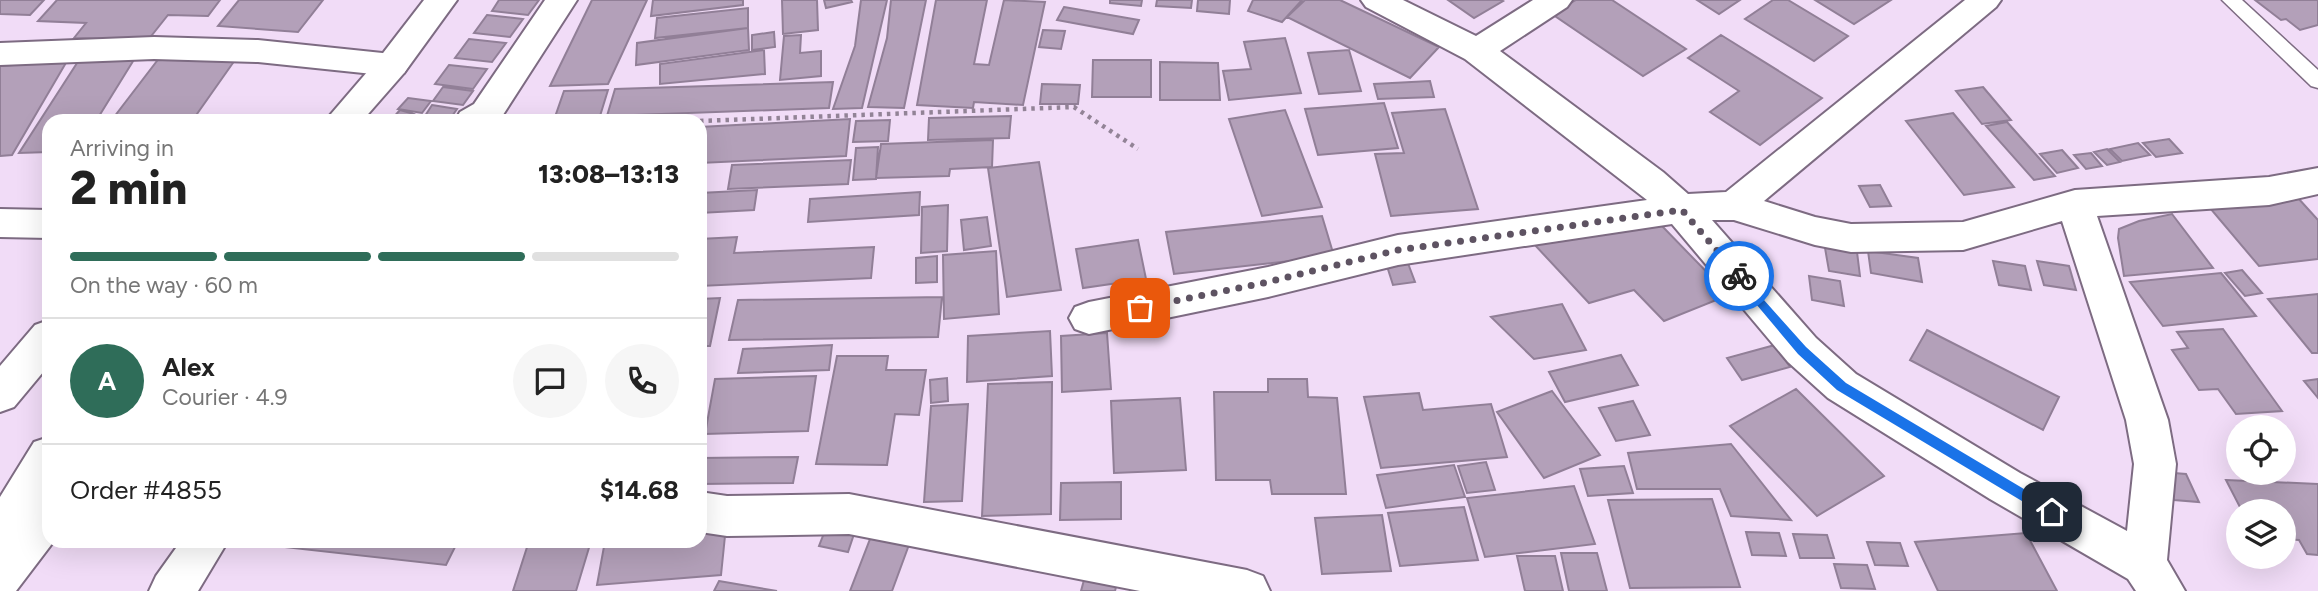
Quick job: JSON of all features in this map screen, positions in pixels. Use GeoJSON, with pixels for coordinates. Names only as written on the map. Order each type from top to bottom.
{"type":"FeatureCollection","features":[{"type":"Feature","properties":{"kind":"main road"},"geometry":{"type":"LineString","coordinates":[[348,114],[392,65],[441,0]]}},
{"type":"Feature","properties":{"kind":"main road"},"geometry":{"type":"LineString","coordinates":[[484,114],[561,0]]}},
{"type":"Feature","properties":{"kind":"main road"},"geometry":{"type":"LineString","coordinates":[[1377,0],[1477,51],[1619,158],[1682,210],[1802,350],[1842,386],[2153,578]]}},
{"type":"Feature","properties":{"kind":"main road"},"geometry":{"type":"LineString","coordinates":[[1477,51],[1556,0]]}},
{"type":"Feature","properties":{"kind":"main road"},"geometry":{"type":"LineString","coordinates":[[1734,206],[1985,0]]}},
{"type":"Feature","properties":{"kind":"main road"},"geometry":{"type":"LineString","coordinates":[[0,54],[180,49],[258,51],[392,65]]}},
{"type":"Feature","properties":{"kind":"main road"},"geometry":{"type":"LineString","coordinates":[[1089,318],[1268,282],[1398,250],[1700,206],[1734,206],[1815,231],[1851,238],[1963,236],[2075,204],[2269,191],[2318,181]]}},
{"type":"Feature","properties":{"kind":"main road"},"geometry":{"type":"LineString","coordinates":[[2075,204],[2147,420],[2155,474],[2153,578]]}},
{"type":"Feature","properties":{"kind":"main road"},"geometry":{"type":"LineString","coordinates":[[0,223],[42,224]]}},
{"type":"Feature","properties":{"kind":"main road"},"geometry":{"type":"LineString","coordinates":[[0,395],[42,344]]}},
{"type":"Feature","properties":{"kind":"main road"},"geometry":{"type":"LineString","coordinates":[[0,536],[42,467]]}},
{"type":"Feature","properties":{"kind":"main road"},"geometry":{"type":"LineString","coordinates":[[707,513],[727,516],[849,514],[1247,591]]}},
{"type":"Feature","properties":{"kind":"main road"},"geometry":{"type":"LineString","coordinates":[[0,577],[42,522]]}},
{"type":"Feature","properties":{"kind":"main road"},"geometry":{"type":"LineString","coordinates":[[172,591],[201,548]]}},
{"type":"Feature","properties":{"kind":"lane"},"geometry":{"type":"LineString","coordinates":[[2231,0],[2318,80]]}},
{"type":"Feature","properties":{"kind":"path"},"geometry":{"type":"LineString","coordinates":[[707,121],[1074,107],[1138,149]]}},
{"type":"Feature","properties":{"kind":"building"},"geometry":{"type":"Polygon","coordinates":[[[0,0],[44,0],[30,15],[0,14],[0,0]]]}},
{"type":"Feature","properties":{"kind":"building"},"geometry":{"type":"Polygon","coordinates":[[[57,0],[220,0],[208,16],[168,15],[148,40],[74,38],[86,23],[38,21],[57,0]]]}},
{"type":"Feature","properties":{"kind":"building"},"geometry":{"type":"Polygon","coordinates":[[[239,0],[323,0],[298,32],[218,26],[239,0]]]}},
{"type":"Feature","properties":{"kind":"building"},"geometry":{"type":"Polygon","coordinates":[[[499,0],[539,0],[528,15],[492,11],[499,0]]]}},
{"type":"Feature","properties":{"kind":"building"},"geometry":{"type":"Polygon","coordinates":[[[592,0],[647,0],[608,84],[550,86],[592,0]]]}},
{"type":"Feature","properties":{"kind":"building"},"geometry":{"type":"Polygon","coordinates":[[[653,0],[743,0],[743,5],[651,16],[653,0]]]}},
{"type":"Feature","properties":{"kind":"building"},"geometry":{"type":"Polygon","coordinates":[[[782,0],[817,0],[818,30],[783,34],[782,0]]]}},
{"type":"Feature","properties":{"kind":"building"},"geometry":{"type":"Polygon","coordinates":[[[824,0],[851,0],[852,2],[826,8],[824,0]]]}},
{"type":"Feature","properties":{"kind":"building"},"geometry":{"type":"Polygon","coordinates":[[[861,0],[887,0],[862,108],[833,109],[855,46],[861,0]]]}},
{"type":"Feature","properties":{"kind":"building"},"geometry":{"type":"Polygon","coordinates":[[[891,0],[926,0],[904,108],[868,107],[887,38],[891,0]]]}},
{"type":"Feature","properties":{"kind":"building"},"geometry":{"type":"Polygon","coordinates":[[[936,0],[987,0],[974,64],[989,65],[1004,0],[1045,2],[1023,105],[974,102],[973,108],[917,105],[936,0]]]}},
{"type":"Feature","properties":{"kind":"building"},"geometry":{"type":"Polygon","coordinates":[[[1110,0],[1142,0],[1141,6],[1110,3],[1110,0]]]}},
{"type":"Feature","properties":{"kind":"building"},"geometry":{"type":"Polygon","coordinates":[[[1157,0],[1192,0],[1191,8],[1156,6],[1157,0]]]}},
{"type":"Feature","properties":{"kind":"building"},"geometry":{"type":"Polygon","coordinates":[[[1198,0],[1230,0],[1229,14],[1197,11],[1198,0]]]}},
{"type":"Feature","properties":{"kind":"building"},"geometry":{"type":"Polygon","coordinates":[[[1253,0],[1302,0],[1282,22],[1248,11],[1253,0]]]}},
{"type":"Feature","properties":{"kind":"building"},"geometry":{"type":"Polygon","coordinates":[[[1305,0],[1340,0],[1439,47],[1410,78],[1287,17],[1305,0]]]}},
{"type":"Feature","properties":{"kind":"building"},"geometry":{"type":"Polygon","coordinates":[[[1448,0],[1501,0],[1503,1],[1474,18],[1448,0]]]}},
{"type":"Feature","properties":{"kind":"building"},"geometry":{"type":"Polygon","coordinates":[[[1576,0],[1612,0],[1686,49],[1643,76],[1552,14],[1576,0]]]}},
{"type":"Feature","properties":{"kind":"building"},"geometry":{"type":"Polygon","coordinates":[[[1697,0],[1740,0],[1719,14],[1697,0]]]}},
{"type":"Feature","properties":{"kind":"building"},"geometry":{"type":"Polygon","coordinates":[[[1773,0],[1788,0],[1848,36],[1814,61],[1745,19],[1773,0]]]}},
{"type":"Feature","properties":{"kind":"building"},"geometry":{"type":"Polygon","coordinates":[[[1815,0],[1891,0],[1854,24],[1815,0]]]}},
{"type":"Feature","properties":{"kind":"building"},"geometry":{"type":"Polygon","coordinates":[[[2255,0],[2318,0],[2318,25],[2300,30],[2286,19],[2281,20],[2255,0]]]}},
{"type":"Feature","properties":{"kind":"building"},"geometry":{"type":"Polygon","coordinates":[[[1064,7],[1139,20],[1133,34],[1057,20],[1064,7]]]}},
{"type":"Feature","properties":{"kind":"building"},"geometry":{"type":"Polygon","coordinates":[[[748,8],[748,28],[655,38],[657,18],[748,8]]]}},
{"type":"Feature","properties":{"kind":"building"},"geometry":{"type":"Polygon","coordinates":[[[487,15],[523,19],[510,37],[474,33],[487,15]]]}},
{"type":"Feature","properties":{"kind":"building"},"geometry":{"type":"Polygon","coordinates":[[[748,28],[749,50],[636,65],[637,43],[748,28]]]}},
{"type":"Feature","properties":{"kind":"building"},"geometry":{"type":"Polygon","coordinates":[[[1043,30],[1065,31],[1061,49],[1039,47],[1043,30]]]}},
{"type":"Feature","properties":{"kind":"building"},"geometry":{"type":"Polygon","coordinates":[[[774,32],[775,47],[752,50],[752,35],[774,32]]]}},
{"type":"Feature","properties":{"kind":"building"},"geometry":{"type":"Polygon","coordinates":[[[801,35],[800,53],[821,51],[821,76],[780,80],[784,36],[801,35]]]}},
{"type":"Feature","properties":{"kind":"building"},"geometry":{"type":"Polygon","coordinates":[[[1721,35],[1822,98],[1760,145],[1710,112],[1739,91],[1688,58],[1721,35]]]}},
{"type":"Feature","properties":{"kind":"building"},"geometry":{"type":"Polygon","coordinates":[[[1285,38],[1301,93],[1229,100],[1223,71],[1251,69],[1244,42],[1285,38]]]}},
{"type":"Feature","properties":{"kind":"building"},"geometry":{"type":"Polygon","coordinates":[[[469,39],[506,43],[492,62],[455,58],[469,39]]]}},
{"type":"Feature","properties":{"kind":"building"},"geometry":{"type":"Polygon","coordinates":[[[764,50],[765,74],[660,84],[660,64],[764,50]]]}},
{"type":"Feature","properties":{"kind":"building"},"geometry":{"type":"Polygon","coordinates":[[[1349,50],[1361,91],[1319,94],[1308,53],[1349,50]]]}},
{"type":"Feature","properties":{"kind":"building"},"geometry":{"type":"Polygon","coordinates":[[[160,57],[235,60],[197,114],[116,114],[160,57]]]}},
{"type":"Feature","properties":{"kind":"building"},"geometry":{"type":"Polygon","coordinates":[[[135,58],[100,114],[44,114],[79,60],[135,58]]]}},
{"type":"Feature","properties":{"kind":"building"},"geometry":{"type":"Polygon","coordinates":[[[1093,60],[1151,60],[1151,97],[1092,97],[1093,60]]]}},
{"type":"Feature","properties":{"kind":"building"},"geometry":{"type":"Polygon","coordinates":[[[67,61],[12,155],[0,156],[0,66],[67,61]]]}},
{"type":"Feature","properties":{"kind":"building"},"geometry":{"type":"Polygon","coordinates":[[[1160,62],[1218,63],[1220,100],[1160,100],[1160,62]]]}},
{"type":"Feature","properties":{"kind":"building"},"geometry":{"type":"Polygon","coordinates":[[[449,65],[487,69],[473,89],[435,84],[449,65]]]}},
{"type":"Feature","properties":{"kind":"building"},"geometry":{"type":"Polygon","coordinates":[[[1430,81],[1434,97],[1378,99],[1374,84],[1430,81]]]}},
{"type":"Feature","properties":{"kind":"building"},"geometry":{"type":"Polygon","coordinates":[[[833,82],[829,108],[662,114],[608,114],[615,89],[833,82]]]}},
{"type":"Feature","properties":{"kind":"building"},"geometry":{"type":"Polygon","coordinates":[[[1042,84],[1080,85],[1078,104],[1040,104],[1042,84]]]}},
{"type":"Feature","properties":{"kind":"building"},"geometry":{"type":"Polygon","coordinates":[[[443,87],[473,91],[463,105],[433,101],[443,87]]]}},
{"type":"Feature","properties":{"kind":"building"},"geometry":{"type":"Polygon","coordinates":[[[1983,87],[2011,120],[1982,124],[1956,91],[1983,87]]]}},
{"type":"Feature","properties":{"kind":"building"},"geometry":{"type":"Polygon","coordinates":[[[608,90],[601,114],[556,114],[564,91],[608,90]]]}},
{"type":"Feature","properties":{"kind":"building"},"geometry":{"type":"Polygon","coordinates":[[[408,98],[431,101],[422,113],[398,109],[408,98]]]}},
{"type":"Feature","properties":{"kind":"building"},"geometry":{"type":"Polygon","coordinates":[[[1384,103],[1398,148],[1318,155],[1305,109],[1384,103]]]}},
{"type":"Feature","properties":{"kind":"building"},"geometry":{"type":"Polygon","coordinates":[[[432,105],[457,109],[454,114],[426,114],[432,105]]]}},
{"type":"Feature","properties":{"kind":"building"},"geometry":{"type":"Polygon","coordinates":[[[1445,109],[1478,209],[1391,216],[1375,154],[1404,153],[1392,113],[1445,109]]]}},
{"type":"Feature","properties":{"kind":"building"},"geometry":{"type":"Polygon","coordinates":[[[400,110],[414,114],[396,114],[400,110]]]}},
{"type":"Feature","properties":{"kind":"building"},"geometry":{"type":"Polygon","coordinates":[[[1285,110],[1322,207],[1262,216],[1229,119],[1285,110]]]}},
{"type":"Feature","properties":{"kind":"building"},"geometry":{"type":"Polygon","coordinates":[[[1953,113],[2014,187],[1964,195],[1906,121],[1953,113]]]}},
{"type":"Feature","properties":{"kind":"building"},"geometry":{"type":"Polygon","coordinates":[[[1011,116],[1009,138],[928,140],[929,118],[1011,116]]]}},
{"type":"Feature","properties":{"kind":"building"},"geometry":{"type":"Polygon","coordinates":[[[42,117],[42,152],[19,153],[42,117]]]}},
{"type":"Feature","properties":{"kind":"building"},"geometry":{"type":"Polygon","coordinates":[[[850,119],[846,156],[707,163],[707,127],[850,119]]]}},
{"type":"Feature","properties":{"kind":"building"},"geometry":{"type":"Polygon","coordinates":[[[890,120],[888,141],[853,142],[856,121],[890,120]]]}},
{"type":"Feature","properties":{"kind":"building"},"geometry":{"type":"Polygon","coordinates":[[[2007,122],[2055,176],[2034,180],[1986,126],[2007,122]]]}},
{"type":"Feature","properties":{"kind":"building"},"geometry":{"type":"Polygon","coordinates":[[[2169,139],[2182,153],[2156,157],[2143,143],[2169,139]]]}},
{"type":"Feature","properties":{"kind":"building"},"geometry":{"type":"Polygon","coordinates":[[[993,140],[992,167],[950,169],[949,176],[876,178],[881,144],[993,140]]]}},
{"type":"Feature","properties":{"kind":"building"},"geometry":{"type":"Polygon","coordinates":[[[2138,143],[2150,155],[2122,161],[2110,149],[2138,143]]]}},
{"type":"Feature","properties":{"kind":"building"},"geometry":{"type":"Polygon","coordinates":[[[878,147],[876,179],[853,180],[856,148],[878,147]]]}},
{"type":"Feature","properties":{"kind":"building"},"geometry":{"type":"Polygon","coordinates":[[[2107,149],[2120,162],[2107,165],[2094,152],[2107,149]]]}},
{"type":"Feature","properties":{"kind":"building"},"geometry":{"type":"Polygon","coordinates":[[[2062,150],[2078,168],[2057,173],[2040,154],[2062,150]]]}},
{"type":"Feature","properties":{"kind":"building"},"geometry":{"type":"Polygon","coordinates":[[[2091,153],[2102,166],[2086,169],[2074,155],[2091,153]]]}},
{"type":"Feature","properties":{"kind":"building"},"geometry":{"type":"Polygon","coordinates":[[[851,160],[848,184],[728,189],[732,165],[851,160]]]}},
{"type":"Feature","properties":{"kind":"building"},"geometry":{"type":"Polygon","coordinates":[[[1039,162],[1061,290],[1007,297],[988,168],[1039,162]]]}},
{"type":"Feature","properties":{"kind":"building"},"geometry":{"type":"Polygon","coordinates":[[[1880,185],[1891,206],[1870,207],[1859,186],[1880,185]]]}},
{"type":"Feature","properties":{"kind":"building"},"geometry":{"type":"Polygon","coordinates":[[[757,190],[754,210],[707,213],[707,193],[757,190]]]}},
{"type":"Feature","properties":{"kind":"building"},"geometry":{"type":"Polygon","coordinates":[[[920,192],[919,215],[808,222],[810,199],[920,192]]]}},
{"type":"Feature","properties":{"kind":"building"},"geometry":{"type":"Polygon","coordinates":[[[2298,198],[2318,220],[2318,259],[2259,266],[2210,208],[2298,198]]]}},
{"type":"Feature","properties":{"kind":"building"},"geometry":{"type":"Polygon","coordinates":[[[948,205],[947,251],[921,253],[922,207],[948,205]]]}},
{"type":"Feature","properties":{"kind":"building"},"geometry":{"type":"Polygon","coordinates":[[[2172,214],[2213,268],[2124,276],[2119,229],[2139,221],[2172,214]]]}},
{"type":"Feature","properties":{"kind":"building"},"geometry":{"type":"Polygon","coordinates":[[[1322,216],[1334,256],[1174,274],[1166,232],[1322,216]]]}},
{"type":"Feature","properties":{"kind":"building"},"geometry":{"type":"Polygon","coordinates":[[[987,217],[991,246],[964,250],[961,220],[987,217]]]}},
{"type":"Feature","properties":{"kind":"building"},"geometry":{"type":"Polygon","coordinates":[[[1661,225],[1729,295],[1664,321],[1634,290],[1589,303],[1533,243],[1661,225]]]}},
{"type":"Feature","properties":{"kind":"building"},"geometry":{"type":"Polygon","coordinates":[[[737,237],[734,253],[874,247],[871,278],[707,286],[707,239],[737,237]]]}},
{"type":"Feature","properties":{"kind":"building"},"geometry":{"type":"Polygon","coordinates":[[[1138,240],[1146,279],[1083,288],[1076,249],[1138,240]]]}},
{"type":"Feature","properties":{"kind":"building"},"geometry":{"type":"Polygon","coordinates":[[[1825,248],[1857,252],[1860,276],[1829,271],[1825,248]]]}},
{"type":"Feature","properties":{"kind":"building"},"geometry":{"type":"Polygon","coordinates":[[[996,251],[999,314],[944,319],[943,255],[996,251]]]}},
{"type":"Feature","properties":{"kind":"building"},"geometry":{"type":"Polygon","coordinates":[[[1868,251],[1918,258],[1922,282],[1871,273],[1868,251]]]}},
{"type":"Feature","properties":{"kind":"building"},"geometry":{"type":"Polygon","coordinates":[[[937,256],[937,282],[916,283],[916,258],[937,256]]]}},
{"type":"Feature","properties":{"kind":"building"},"geometry":{"type":"Polygon","coordinates":[[[1406,258],[1415,282],[1393,285],[1385,260],[1406,258]]]}},
{"type":"Feature","properties":{"kind":"building"},"geometry":{"type":"Polygon","coordinates":[[[1993,261],[2025,266],[2031,290],[1999,285],[1993,261]]]}},
{"type":"Feature","properties":{"kind":"building"},"geometry":{"type":"Polygon","coordinates":[[[2037,261],[2069,266],[2076,290],[2044,285],[2037,261]]]}},
{"type":"Feature","properties":{"kind":"building"},"geometry":{"type":"Polygon","coordinates":[[[2242,270],[2262,293],[2245,296],[2225,273],[2242,270]]]}},
{"type":"Feature","properties":{"kind":"building"},"geometry":{"type":"Polygon","coordinates":[[[2221,273],[2256,316],[2163,326],[2130,282],[2221,273]]]}},
{"type":"Feature","properties":{"kind":"building"},"geometry":{"type":"Polygon","coordinates":[[[1809,276],[1840,281],[1844,306],[1812,300],[1809,276]]]}},
{"type":"Feature","properties":{"kind":"building"},"geometry":{"type":"Polygon","coordinates":[[[2318,294],[2318,353],[2312,353],[2268,299],[2318,294]]]}},
{"type":"Feature","properties":{"kind":"building"},"geometry":{"type":"Polygon","coordinates":[[[942,297],[938,337],[729,340],[738,300],[942,297]]]}},
{"type":"Feature","properties":{"kind":"building"},"geometry":{"type":"Polygon","coordinates":[[[720,298],[710,346],[707,346],[707,299],[720,298]]]}},
{"type":"Feature","properties":{"kind":"building"},"geometry":{"type":"Polygon","coordinates":[[[1562,304],[1586,350],[1534,359],[1491,317],[1562,304]]]}},
{"type":"Feature","properties":{"kind":"building"},"geometry":{"type":"Polygon","coordinates":[[[2223,329],[2282,411],[2236,414],[2218,389],[2199,390],[2172,350],[2188,348],[2177,332],[2223,329]]]}},
{"type":"Feature","properties":{"kind":"building"},"geometry":{"type":"Polygon","coordinates":[[[1927,330],[2059,397],[2043,430],[1910,360],[1927,330]]]}},
{"type":"Feature","properties":{"kind":"building"},"geometry":{"type":"Polygon","coordinates":[[[1050,331],[1052,376],[967,382],[968,336],[1050,331]]]}},
{"type":"Feature","properties":{"kind":"building"},"geometry":{"type":"Polygon","coordinates":[[[1107,333],[1111,389],[1062,392],[1061,336],[1107,333]]]}},
{"type":"Feature","properties":{"kind":"building"},"geometry":{"type":"Polygon","coordinates":[[[832,345],[829,370],[738,373],[743,349],[832,345]]]}},
{"type":"Feature","properties":{"kind":"building"},"geometry":{"type":"Polygon","coordinates":[[[1775,345],[1790,367],[1742,380],[1727,358],[1775,345]]]}},
{"type":"Feature","properties":{"kind":"building"},"geometry":{"type":"Polygon","coordinates":[[[1621,355],[1638,385],[1565,402],[1549,372],[1621,355]]]}},
{"type":"Feature","properties":{"kind":"building"},"geometry":{"type":"Polygon","coordinates":[[[837,356],[888,356],[886,370],[926,370],[919,415],[895,414],[887,465],[816,464],[837,356]]]}},
{"type":"Feature","properties":{"kind":"building"},"geometry":{"type":"Polygon","coordinates":[[[816,376],[808,431],[707,434],[715,379],[816,376]]]}},
{"type":"Feature","properties":{"kind":"building"},"geometry":{"type":"Polygon","coordinates":[[[947,378],[948,401],[931,403],[930,380],[947,378]]]}},
{"type":"Feature","properties":{"kind":"building"},"geometry":{"type":"Polygon","coordinates":[[[1268,379],[1307,379],[1308,397],[1337,398],[1346,494],[1272,494],[1270,480],[1216,480],[1214,392],[1268,392],[1268,379]]]}},
{"type":"Feature","properties":{"kind":"building"},"geometry":{"type":"Polygon","coordinates":[[[2318,379],[2318,398],[2304,381],[2318,379]]]}},
{"type":"Feature","properties":{"kind":"building"},"geometry":{"type":"Polygon","coordinates":[[[1052,382],[1051,514],[982,516],[988,384],[1052,382]]]}},
{"type":"Feature","properties":{"kind":"building"},"geometry":{"type":"Polygon","coordinates":[[[1796,389],[1884,476],[1817,516],[1730,426],[1796,389]]]}},
{"type":"Feature","properties":{"kind":"building"},"geometry":{"type":"Polygon","coordinates":[[[1552,391],[1600,455],[1544,478],[1497,412],[1552,391]]]}},
{"type":"Feature","properties":{"kind":"building"},"geometry":{"type":"Polygon","coordinates":[[[1419,393],[1423,410],[1491,404],[1507,457],[1381,468],[1364,397],[1419,393]]]}},
{"type":"Feature","properties":{"kind":"building"},"geometry":{"type":"Polygon","coordinates":[[[1180,398],[1186,470],[1114,473],[1111,401],[1180,398]]]}},
{"type":"Feature","properties":{"kind":"building"},"geometry":{"type":"Polygon","coordinates":[[[1633,401],[1650,435],[1616,441],[1599,408],[1633,401]]]}},
{"type":"Feature","properties":{"kind":"building"},"geometry":{"type":"Polygon","coordinates":[[[968,404],[962,501],[924,502],[931,406],[968,404]]]}},
{"type":"Feature","properties":{"kind":"building"},"geometry":{"type":"Polygon","coordinates":[[[1731,444],[1791,520],[1731,516],[1720,489],[1637,489],[1628,453],[1731,444]]]}},
{"type":"Feature","properties":{"kind":"building"},"geometry":{"type":"Polygon","coordinates":[[[798,457],[793,483],[707,484],[707,458],[798,457]]]}},
{"type":"Feature","properties":{"kind":"building"},"geometry":{"type":"Polygon","coordinates":[[[1486,462],[1495,490],[1467,493],[1458,466],[1486,462]]]}},
{"type":"Feature","properties":{"kind":"building"},"geometry":{"type":"Polygon","coordinates":[[[1454,465],[1465,497],[1386,508],[1377,475],[1454,465]]]}},
{"type":"Feature","properties":{"kind":"building"},"geometry":{"type":"Polygon","coordinates":[[[1624,466],[1633,493],[1588,496],[1580,469],[1624,466]]]}},
{"type":"Feature","properties":{"kind":"building"},"geometry":{"type":"Polygon","coordinates":[[[2161,472],[2186,474],[2199,502],[2174,500],[2161,472]]]}},
{"type":"Feature","properties":{"kind":"building"},"geometry":{"type":"Polygon","coordinates":[[[1121,482],[1121,519],[1060,520],[1061,483],[1121,482]]]}},
{"type":"Feature","properties":{"kind":"building"},"geometry":{"type":"Polygon","coordinates":[[[2318,484],[2318,555],[2307,554],[2299,540],[2296,540],[2296,499],[2236,499],[2229,485],[2318,484]]]}},
{"type":"Feature","properties":{"kind":"building"},"geometry":{"type":"Polygon","coordinates":[[[1574,486],[1595,544],[1485,557],[1467,498],[1574,486]]]}},
{"type":"Feature","properties":{"kind":"building"},"geometry":{"type":"Polygon","coordinates":[[[1712,499],[1740,587],[1630,588],[1608,500],[1712,499]]]}},
{"type":"Feature","properties":{"kind":"building"},"geometry":{"type":"Polygon","coordinates":[[[1464,507],[1478,560],[1400,566],[1388,513],[1464,507]]]}},
{"type":"Feature","properties":{"kind":"building"},"geometry":{"type":"Polygon","coordinates":[[[1382,515],[1391,571],[1322,574],[1315,518],[1382,515]]]}},
{"type":"Feature","properties":{"kind":"building"},"geometry":{"type":"Polygon","coordinates":[[[828,523],[856,528],[848,552],[819,546],[828,523]]]}},
{"type":"Feature","properties":{"kind":"building"},"geometry":{"type":"Polygon","coordinates":[[[726,526],[721,575],[597,585],[604,548],[707,548],[707,527],[726,526]]]}},
{"type":"Feature","properties":{"kind":"building"},"geometry":{"type":"Polygon","coordinates":[[[1746,532],[1779,533],[1786,556],[1752,555],[1746,532]]]}},
{"type":"Feature","properties":{"kind":"building"},"geometry":{"type":"Polygon","coordinates":[[[2026,533],[2057,591],[1938,591],[1915,542],[2026,533]]]}},
{"type":"Feature","properties":{"kind":"building"},"geometry":{"type":"Polygon","coordinates":[[[872,534],[910,542],[892,591],[850,591],[872,534]]]}},
{"type":"Feature","properties":{"kind":"building"},"geometry":{"type":"Polygon","coordinates":[[[1793,534],[1827,535],[1834,558],[1800,558],[1793,534]]]}},
{"type":"Feature","properties":{"kind":"building"},"geometry":{"type":"Polygon","coordinates":[[[1867,542],[1900,543],[1908,566],[1875,565],[1867,542]]]}},
{"type":"Feature","properties":{"kind":"building"},"geometry":{"type":"Polygon","coordinates":[[[293,548],[454,548],[446,565],[293,548]]]}},
{"type":"Feature","properties":{"kind":"building"},"geometry":{"type":"Polygon","coordinates":[[[527,548],[589,548],[576,591],[513,591],[527,548]]]}},
{"type":"Feature","properties":{"kind":"building"},"geometry":{"type":"Polygon","coordinates":[[[1561,553],[1597,553],[1607,591],[1569,591],[1561,553]]]}},
{"type":"Feature","properties":{"kind":"building"},"geometry":{"type":"Polygon","coordinates":[[[1517,556],[1555,556],[1563,591],[1525,591],[1517,556]]]}},
{"type":"Feature","properties":{"kind":"building"},"geometry":{"type":"Polygon","coordinates":[[[1834,564],[1867,565],[1875,589],[1841,588],[1834,564]]]}},
{"type":"Feature","properties":{"kind":"building"},"geometry":{"type":"Polygon","coordinates":[[[1087,569],[1119,575],[1115,591],[1081,591],[1087,569]]]}},
{"type":"Feature","properties":{"kind":"building"},"geometry":{"type":"Polygon","coordinates":[[[719,581],[777,591],[714,591],[719,581]]]}},
{"type":"Feature","properties":{"kind":"way so far"},"geometry":{"type":"LineString","coordinates":[[1140,308],[1268,282],[1398,250],[1682,210],[1739,276]]}},
{"type":"Feature","properties":{"kind":"route"},"geometry":{"type":"LineString","coordinates":[[1739,276],[1812,361],[1842,386],[2052,512]]}}]}
